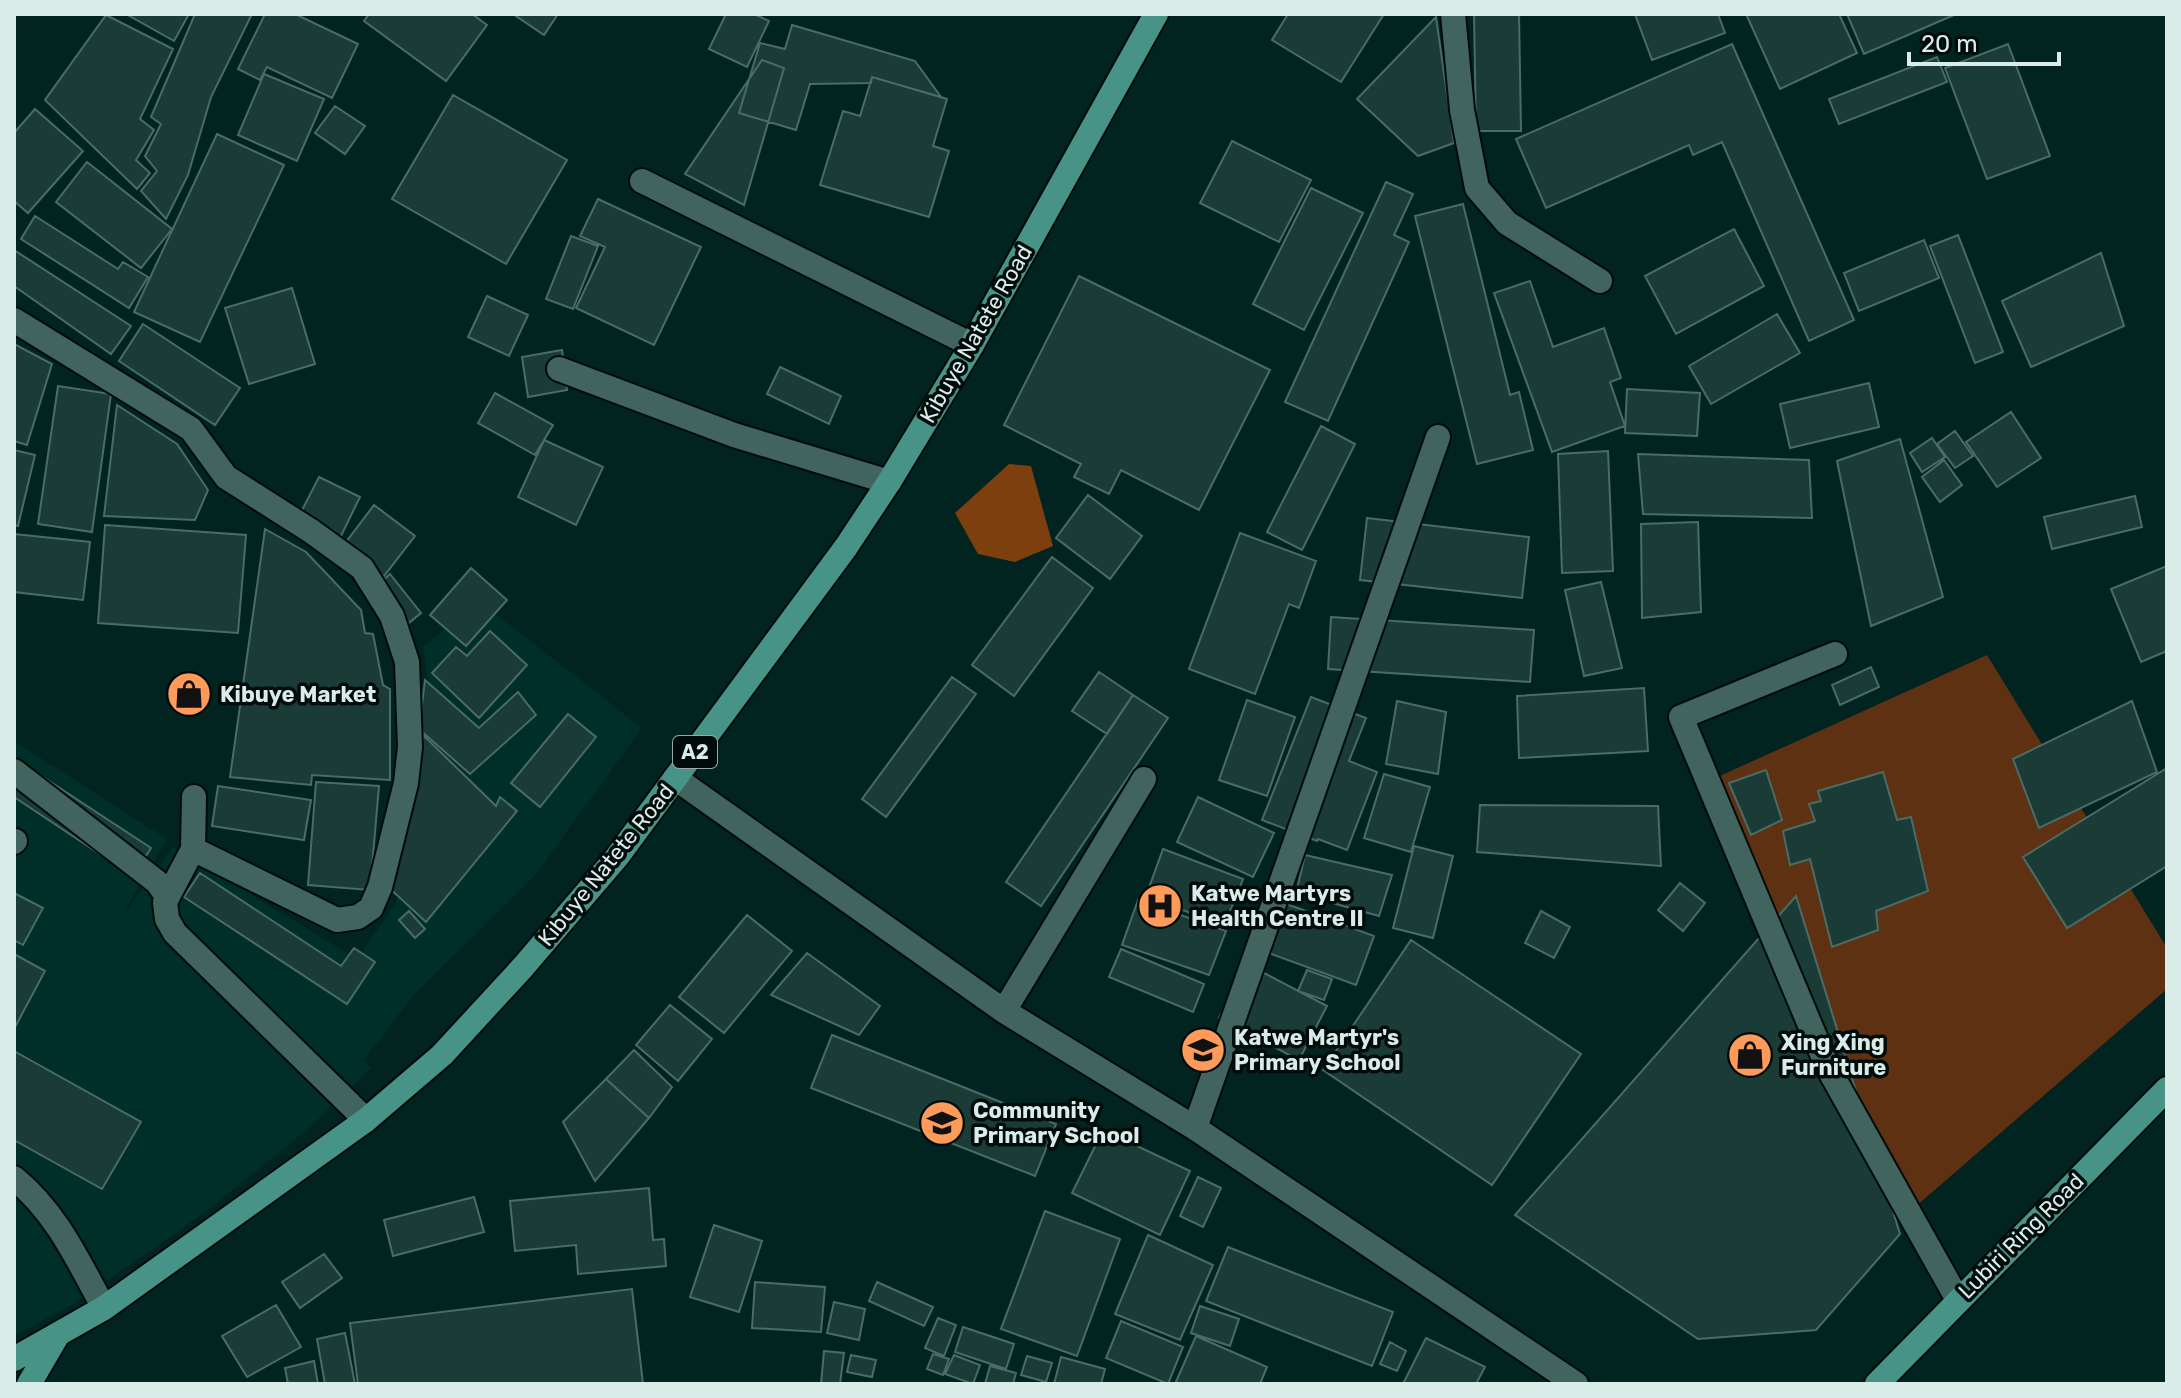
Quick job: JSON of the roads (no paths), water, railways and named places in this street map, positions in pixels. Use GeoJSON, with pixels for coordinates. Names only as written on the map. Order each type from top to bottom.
{"type":"FeatureCollection","features":[{"type":"Feature","properties":{"kind":"main road","name":"Kibuye Natete Road"},"geometry":{"type":"LineString","coordinates":[[58,1336],[104,1308],[366,1120],[442,1055],[523,967],[617,857],[846,547],[889,482],[972,345],[1156,14]]}},
{"type":"Feature","properties":{"kind":"main road","name":"Lubiri Ring Road"},"geometry":{"type":"LineString","coordinates":[[1877,1384],[2167,1089]]}},
{"type":"Feature","properties":{"kind":"main road","name":"A2"},"geometry":{"type":"LineString","coordinates":[[14,1359],[58,1336]]}},
{"type":"Feature","properties":{"kind":"main road","name":"A2"},"geometry":{"type":"LineString","coordinates":[[33,1383],[58,1336]]}},
{"type":"Feature","properties":{"kind":"street"},"geometry":{"type":"LineString","coordinates":[[1453,14],[1462,110],[1477,188],[1507,223],[1600,281]]}},
{"type":"Feature","properties":{"kind":"street"},"geometry":{"type":"LineString","coordinates":[[642,181],[972,345]]}},
{"type":"Feature","properties":{"kind":"street"},"geometry":{"type":"LineString","coordinates":[[14,320],[191,429],[226,477],[362,568],[392,616],[407,662],[410,747],[406,783],[380,887],[371,908],[358,917],[337,920],[193,849]]}},
{"type":"Feature","properties":{"kind":"street"},"geometry":{"type":"LineString","coordinates":[[559,369],[734,435],[889,482]]}},
{"type":"Feature","properties":{"kind":"street"},"geometry":{"type":"LineString","coordinates":[[1195,1128],[1438,437]]}},
{"type":"Feature","properties":{"kind":"street"},"geometry":{"type":"LineString","coordinates":[[1835,654],[1681,717],[1828,1068],[1958,1300]]}},
{"type":"Feature","properties":{"kind":"street"},"geometry":{"type":"LineString","coordinates":[[14,771],[157,882],[167,896]]}},
{"type":"Feature","properties":{"kind":"street"},"geometry":{"type":"LineString","coordinates":[[675,778],[1004,1011],[1195,1128],[1576,1384]]}},
{"type":"Feature","properties":{"kind":"street"},"geometry":{"type":"LineString","coordinates":[[1004,1011],[1144,779]]}},
{"type":"Feature","properties":{"kind":"street"},"geometry":{"type":"LineString","coordinates":[[194,797],[193,849],[167,896],[167,919],[175,933],[366,1120]]}},
{"type":"Feature","properties":{"kind":"street"},"geometry":{"type":"LineString","coordinates":[[14,1178],[32,1192],[55,1220],[104,1308]]}},
{"type":"Feature","properties":{"kind":"place","name":"Kibuye Market"},"geometry":{"type":"Point","coordinates":[189,694]}},
{"type":"Feature","properties":{"kind":"place","name":"Katwe Martyrs Health Centre II"},"geometry":{"type":"Point","coordinates":[1160,906]}},
{"type":"Feature","properties":{"kind":"place","name":"Katwe Martyr's Primary School"},"geometry":{"type":"Point","coordinates":[1203,1050]}},
{"type":"Feature","properties":{"kind":"place","name":"Xing Xing Furniture"},"geometry":{"type":"Point","coordinates":[1750,1055]}},
{"type":"Feature","properties":{"kind":"place","name":"Community Primary School"},"geometry":{"type":"Point","coordinates":[942,1123]}}]}
